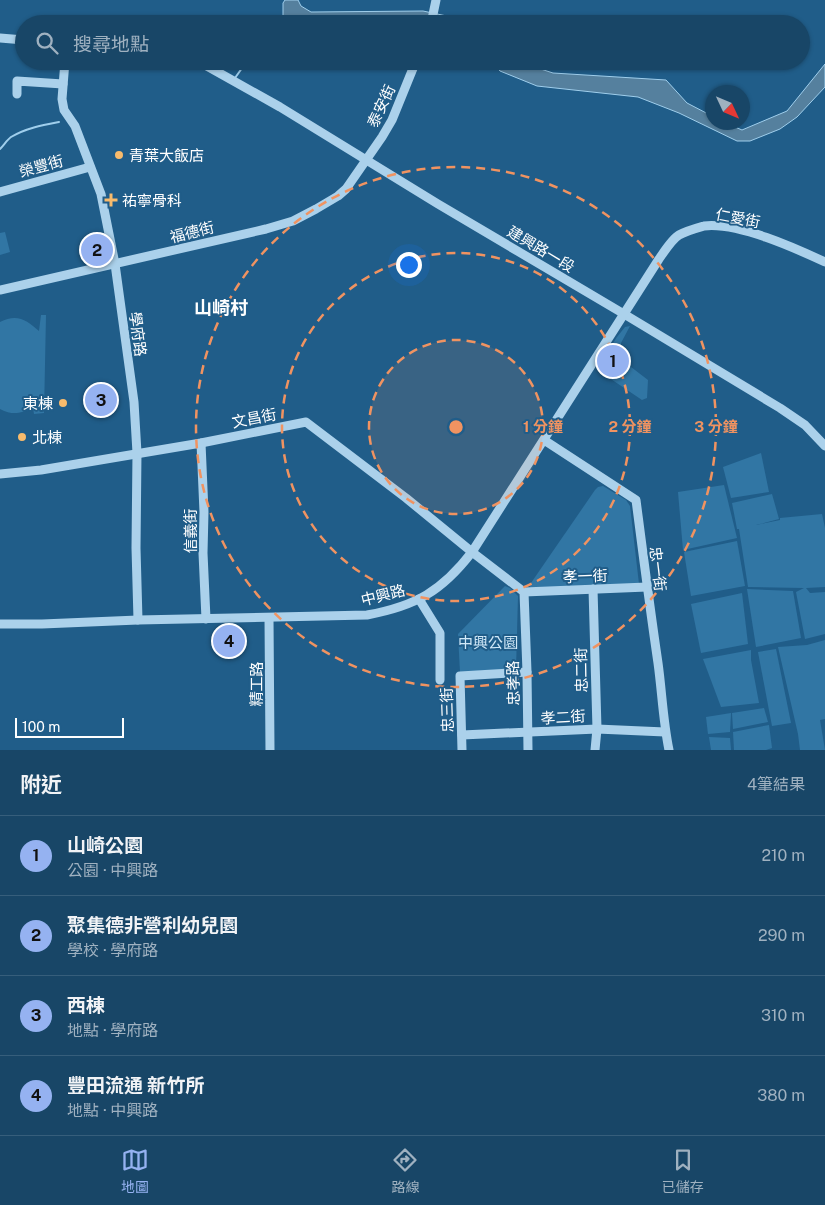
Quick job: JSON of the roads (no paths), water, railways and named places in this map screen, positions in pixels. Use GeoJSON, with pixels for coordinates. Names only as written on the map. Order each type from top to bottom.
{"type":"FeatureCollection","features":[{"type":"Feature","properties":{"kind":"street"},"geometry":{"type":"LineString","coordinates":[[433,15],[436,2]]}},
{"type":"Feature","properties":{"kind":"street"},"geometry":{"type":"LineString","coordinates":[[0,38],[15,39]]}},
{"type":"Feature","properties":{"kind":"street","name":"學府路"},"geometry":{"type":"LineString","coordinates":[[64,70],[62,98],[64,110],[75,126],[101,194],[115,264],[134,402],[137,453],[136,548],[138,620]]}},
{"type":"Feature","properties":{"kind":"street","name":"建興路一段"},"geometry":{"type":"LineString","coordinates":[[214,70],[367,159],[438,204],[792,416],[805,425],[825,446]]}},
{"type":"Feature","properties":{"kind":"street","name":"泰安街"},"geometry":{"type":"LineString","coordinates":[[367,159],[392,120],[412,70]]}},
{"type":"Feature","properties":{"kind":"street"},"geometry":{"type":"LineString","coordinates":[[17,94],[17,81],[63,84]]}},
{"type":"Feature","properties":{"kind":"street","name":"福德街"},"geometry":{"type":"LineString","coordinates":[[0,290],[258,231],[293,221],[338,196],[346,189],[367,159]]}},
{"type":"Feature","properties":{"kind":"street","name":"榮豐街"},"geometry":{"type":"LineString","coordinates":[[0,192],[90,167]]}},
{"type":"Feature","properties":{"kind":"street","name":"仁愛街"},"geometry":{"type":"LineString","coordinates":[[624,314],[659,258],[678,236],[704,226],[732,228],[764,237],[825,262]]}},
{"type":"Feature","properties":{"kind":"street","name":"中興路"},"geometry":{"type":"LineString","coordinates":[[0,624],[368,615],[395,609],[419,599],[446,581],[472,552],[624,314]]}},
{"type":"Feature","properties":{"kind":"street","name":"文昌街"},"geometry":{"type":"LineString","coordinates":[[0,474],[41,470],[201,443],[306,422],[406,498],[472,552]]}},
{"type":"Feature","properties":{"kind":"street","name":"忠一街"},"geometry":{"type":"LineString","coordinates":[[544,440],[636,500],[665,732],[669,750]]}},
{"type":"Feature","properties":{"kind":"street","name":"信義街"},"geometry":{"type":"LineString","coordinates":[[201,443],[206,619]]}},
{"type":"Feature","properties":{"kind":"street"},"geometry":{"type":"LineString","coordinates":[[472,552],[524,592]]}},
{"type":"Feature","properties":{"kind":"street","name":"孝一街"},"geometry":{"type":"LineString","coordinates":[[524,592],[647,587]]}},
{"type":"Feature","properties":{"kind":"street","name":"忠二街"},"geometry":{"type":"LineString","coordinates":[[593,589],[597,729],[595,750]]}},
{"type":"Feature","properties":{"kind":"street","name":"忠孝路"},"geometry":{"type":"LineString","coordinates":[[524,592],[528,750]]}},
{"type":"Feature","properties":{"kind":"street"},"geometry":{"type":"LineString","coordinates":[[419,599],[440,633],[440,680]]}},
{"type":"Feature","properties":{"kind":"street","name":"精工路"},"geometry":{"type":"LineString","coordinates":[[269,618],[270,750]]}},
{"type":"Feature","properties":{"kind":"street","name":"忠三街"},"geometry":{"type":"LineString","coordinates":[[462,750],[460,676],[527,672]]}},
{"type":"Feature","properties":{"kind":"street","name":"孝二街"},"geometry":{"type":"LineString","coordinates":[[462,735],[597,729],[665,732]]}},
{"type":"Feature","properties":{"kind":"waterway"},"geometry":{"type":"LineString","coordinates":[[235,78],[241,70]]}},
{"type":"Feature","properties":{"kind":"waterway"},"geometry":{"type":"LineString","coordinates":[[0,149],[10,138],[23,131],[59,122]]}},
{"type":"Feature","properties":{"kind":"place","name":"青葉大飯店"},"geometry":{"type":"Point","coordinates":[119,155]}},
{"type":"Feature","properties":{"kind":"place","name":"祐寧骨科"},"geometry":{"type":"Point","coordinates":[111,200]}},
{"type":"Feature","properties":{"kind":"place","name":"聚集德非營利幼兒園"},"geometry":{"type":"Point","coordinates":[97,250]}},
{"type":"Feature","properties":{"kind":"place","name":"山崎公園"},"geometry":{"type":"Point","coordinates":[613,361]}},
{"type":"Feature","properties":{"kind":"place","name":"西棟"},"geometry":{"type":"Point","coordinates":[101,400]}},
{"type":"Feature","properties":{"kind":"place","name":"東棟"},"geometry":{"type":"Point","coordinates":[63,403]}},
{"type":"Feature","properties":{"kind":"place","name":"北棟"},"geometry":{"type":"Point","coordinates":[22,437]}},
{"type":"Feature","properties":{"kind":"place","name":"豐田流通 新竹所"},"geometry":{"type":"Point","coordinates":[229,641]}},
{"type":"Feature","properties":{"kind":"district","name":"山崎村"},"geometry":{"type":"Point","coordinates":[221,307]}},
{"type":"Feature","properties":{"kind":"park label","name":"中興公園"},"geometry":{"type":"Point","coordinates":[488,642]}}]}
